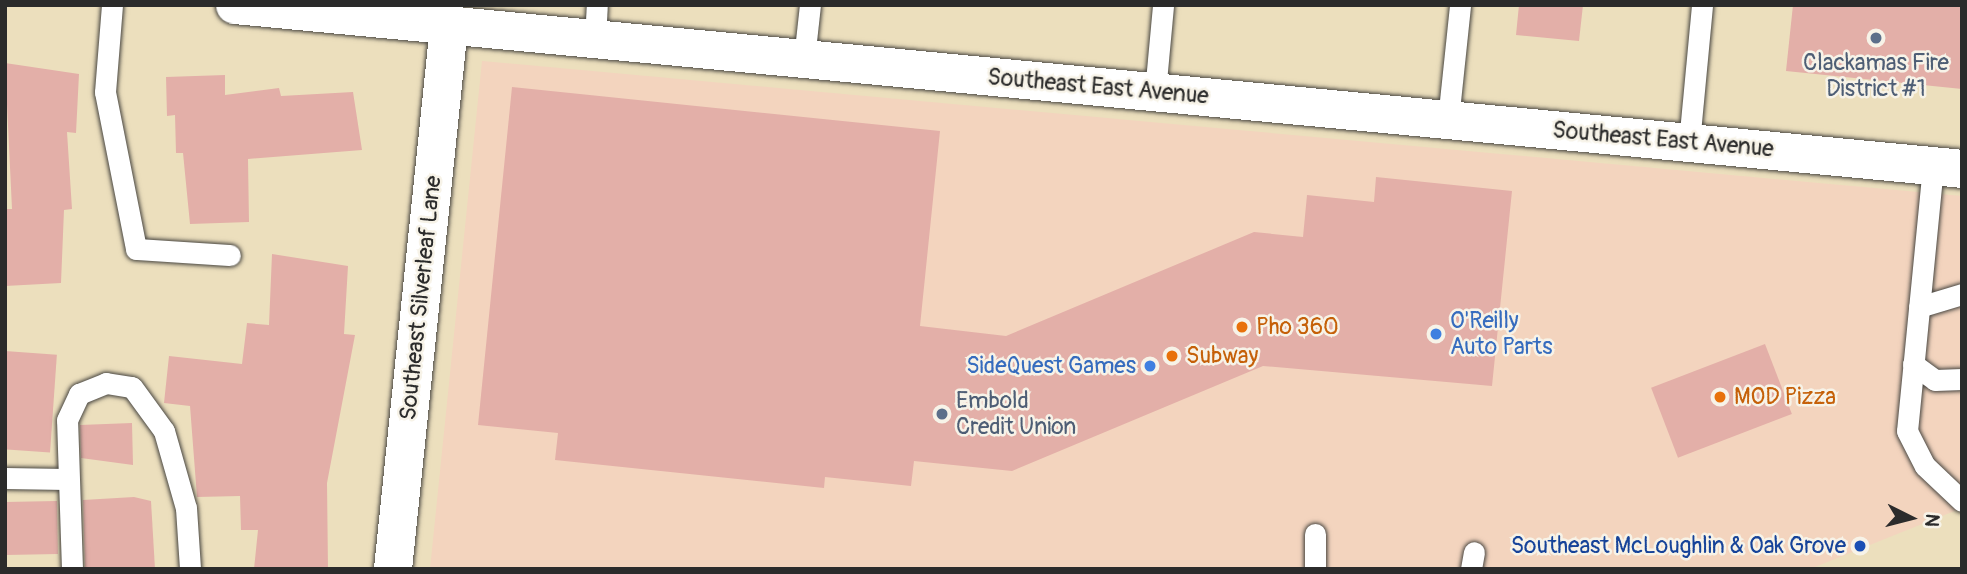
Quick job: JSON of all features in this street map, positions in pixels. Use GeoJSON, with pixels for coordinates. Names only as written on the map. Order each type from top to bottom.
{"type":"FeatureCollection","features":[{"type":"Feature","properties":{"kind":"street","name":"Southeast East Avenue"},"geometry":{"type":"LineString","coordinates":[[235,5],[449,26],[596,23],[804,59],[1947,167]]}},
{"type":"Feature","properties":{"kind":"street","name":"Southeast Silverleaf Lane"},"geometry":{"type":"LineString","coordinates":[[393,569],[449,26]]}},
{"type":"Feature","properties":{"kind":"lane"},"geometry":{"type":"LineString","coordinates":[[113,5],[106,92],[136,249],[230,255]]}},
{"type":"Feature","properties":{"kind":"lane"},"geometry":{"type":"LineString","coordinates":[[804,59],[810,5]]}},
{"type":"Feature","properties":{"kind":"lane"},"geometry":{"type":"LineString","coordinates":[[1155,92],[1163,5]]}},
{"type":"Feature","properties":{"kind":"lane"},"geometry":{"type":"LineString","coordinates":[[1448,120],[1460,5]]}},
{"type":"Feature","properties":{"kind":"lane"},"geometry":{"type":"LineString","coordinates":[[1689,143],[1702,5]]}},
{"type":"Feature","properties":{"kind":"lane"},"geometry":{"type":"LineString","coordinates":[[1947,167],[1919,307],[1906,431],[1925,466],[1962,501]]}},
{"type":"Feature","properties":{"kind":"lane"},"geometry":{"type":"LineString","coordinates":[[1919,307],[1962,294]]}},
{"type":"Feature","properties":{"kind":"lane"},"geometry":{"type":"LineString","coordinates":[[1913,364],[1935,380],[1962,379]]}},
{"type":"Feature","properties":{"kind":"lane"},"geometry":{"type":"LineString","coordinates":[[72,569],[64,442],[79,394],[106,383],[132,387],[164,431],[186,508],[190,569]]}},
{"type":"Feature","properties":{"kind":"lane"},"geometry":{"type":"LineString","coordinates":[[5,478],[66,479]]}},
{"type":"Feature","properties":{"kind":"lane"},"geometry":{"type":"LineString","coordinates":[[1315,534],[1315,569]]}},
{"type":"Feature","properties":{"kind":"shaded area"},"geometry":{"type":"Polygon","coordinates":[[[482,61],[1962,196],[1962,508],[1810,569],[430,569],[482,61]]]}},
{"type":"Feature","properties":{"kind":"building"},"geometry":{"type":"Polygon","coordinates":[[[1519,5],[1583,5],[1579,41],[1516,35],[1519,5]]]}},
{"type":"Feature","properties":{"kind":"building","name":"Clackamas Fire District #1"},"geometry":{"type":"Polygon","coordinates":[[[1793,5],[1962,5],[1962,89],[1786,71],[1793,5]]]}},
{"type":"Feature","properties":{"kind":"building"},"geometry":{"type":"Polygon","coordinates":[[[5,63],[79,74],[76,133],[67,132],[72,209],[64,210],[61,283],[5,286],[5,209],[12,209],[5,63]]]}},
{"type":"Feature","properties":{"kind":"building"},"geometry":{"type":"Polygon","coordinates":[[[225,75],[225,95],[279,88],[281,96],[353,92],[362,150],[248,159],[249,222],[190,224],[183,153],[176,153],[175,115],[167,116],[166,77],[225,75]]]}},
{"type":"Feature","properties":{"kind":"building"},"geometry":{"type":"Polygon","coordinates":[[[512,87],[940,131],[920,326],[1006,336],[1254,232],[1303,237],[1307,195],[1374,202],[1376,177],[1512,191],[1492,386],[1263,366],[1012,471],[914,461],[911,486],[825,477],[824,488],[555,460],[558,433],[478,425],[512,87]]]}},
{"type":"Feature","properties":{"kind":"building"},"geometry":{"type":"Polygon","coordinates":[[[272,254],[348,266],[344,334],[355,335],[327,483],[328,569],[254,569],[258,530],[241,530],[240,496],[197,497],[190,406],[164,403],[169,356],[242,364],[247,323],[269,325],[272,254]]]}},
{"type":"Feature","properties":{"kind":"building","name":"MOD Pizza"},"geometry":{"type":"Polygon","coordinates":[[[1765,344],[1792,414],[1678,458],[1651,388],[1765,344]]]}},
{"type":"Feature","properties":{"kind":"building"},"geometry":{"type":"Polygon","coordinates":[[[5,351],[57,355],[50,452],[5,449],[5,351]]]}},
{"type":"Feature","properties":{"kind":"building"},"geometry":{"type":"Polygon","coordinates":[[[132,423],[133,465],[81,458],[80,425],[132,423]]]}},
{"type":"Feature","properties":{"kind":"building"},"geometry":{"type":"Polygon","coordinates":[[[134,497],[151,501],[155,569],[85,569],[83,500],[134,497]]]}},
{"type":"Feature","properties":{"kind":"building"},"geometry":{"type":"Polygon","coordinates":[[[57,501],[58,554],[6,555],[5,502],[57,501]]]}},
{"type":"Feature","properties":{"kind":"place","name":"Clackamas Fire District #1"},"geometry":{"type":"Point","coordinates":[1876,38]}},
{"type":"Feature","properties":{"kind":"place","name":"Pho 360"},"geometry":{"type":"Point","coordinates":[1242,327]}},
{"type":"Feature","properties":{"kind":"place","name":"O'Reilly Auto Parts"},"geometry":{"type":"Point","coordinates":[1436,334]}},
{"type":"Feature","properties":{"kind":"place","name":"Subway"},"geometry":{"type":"Point","coordinates":[1172,356]}},
{"type":"Feature","properties":{"kind":"place","name":"SideQuest Games"},"geometry":{"type":"Point","coordinates":[1150,366]}},
{"type":"Feature","properties":{"kind":"place","name":"MOD Pizza"},"geometry":{"type":"Point","coordinates":[1720,397]}},
{"type":"Feature","properties":{"kind":"place","name":"Embold Credit Union"},"geometry":{"type":"Point","coordinates":[942,414]}},
{"type":"Feature","properties":{"kind":"place","name":"Southeast McLoughlin & Oak Grove"},"geometry":{"type":"Point","coordinates":[1860,546]}}]}
